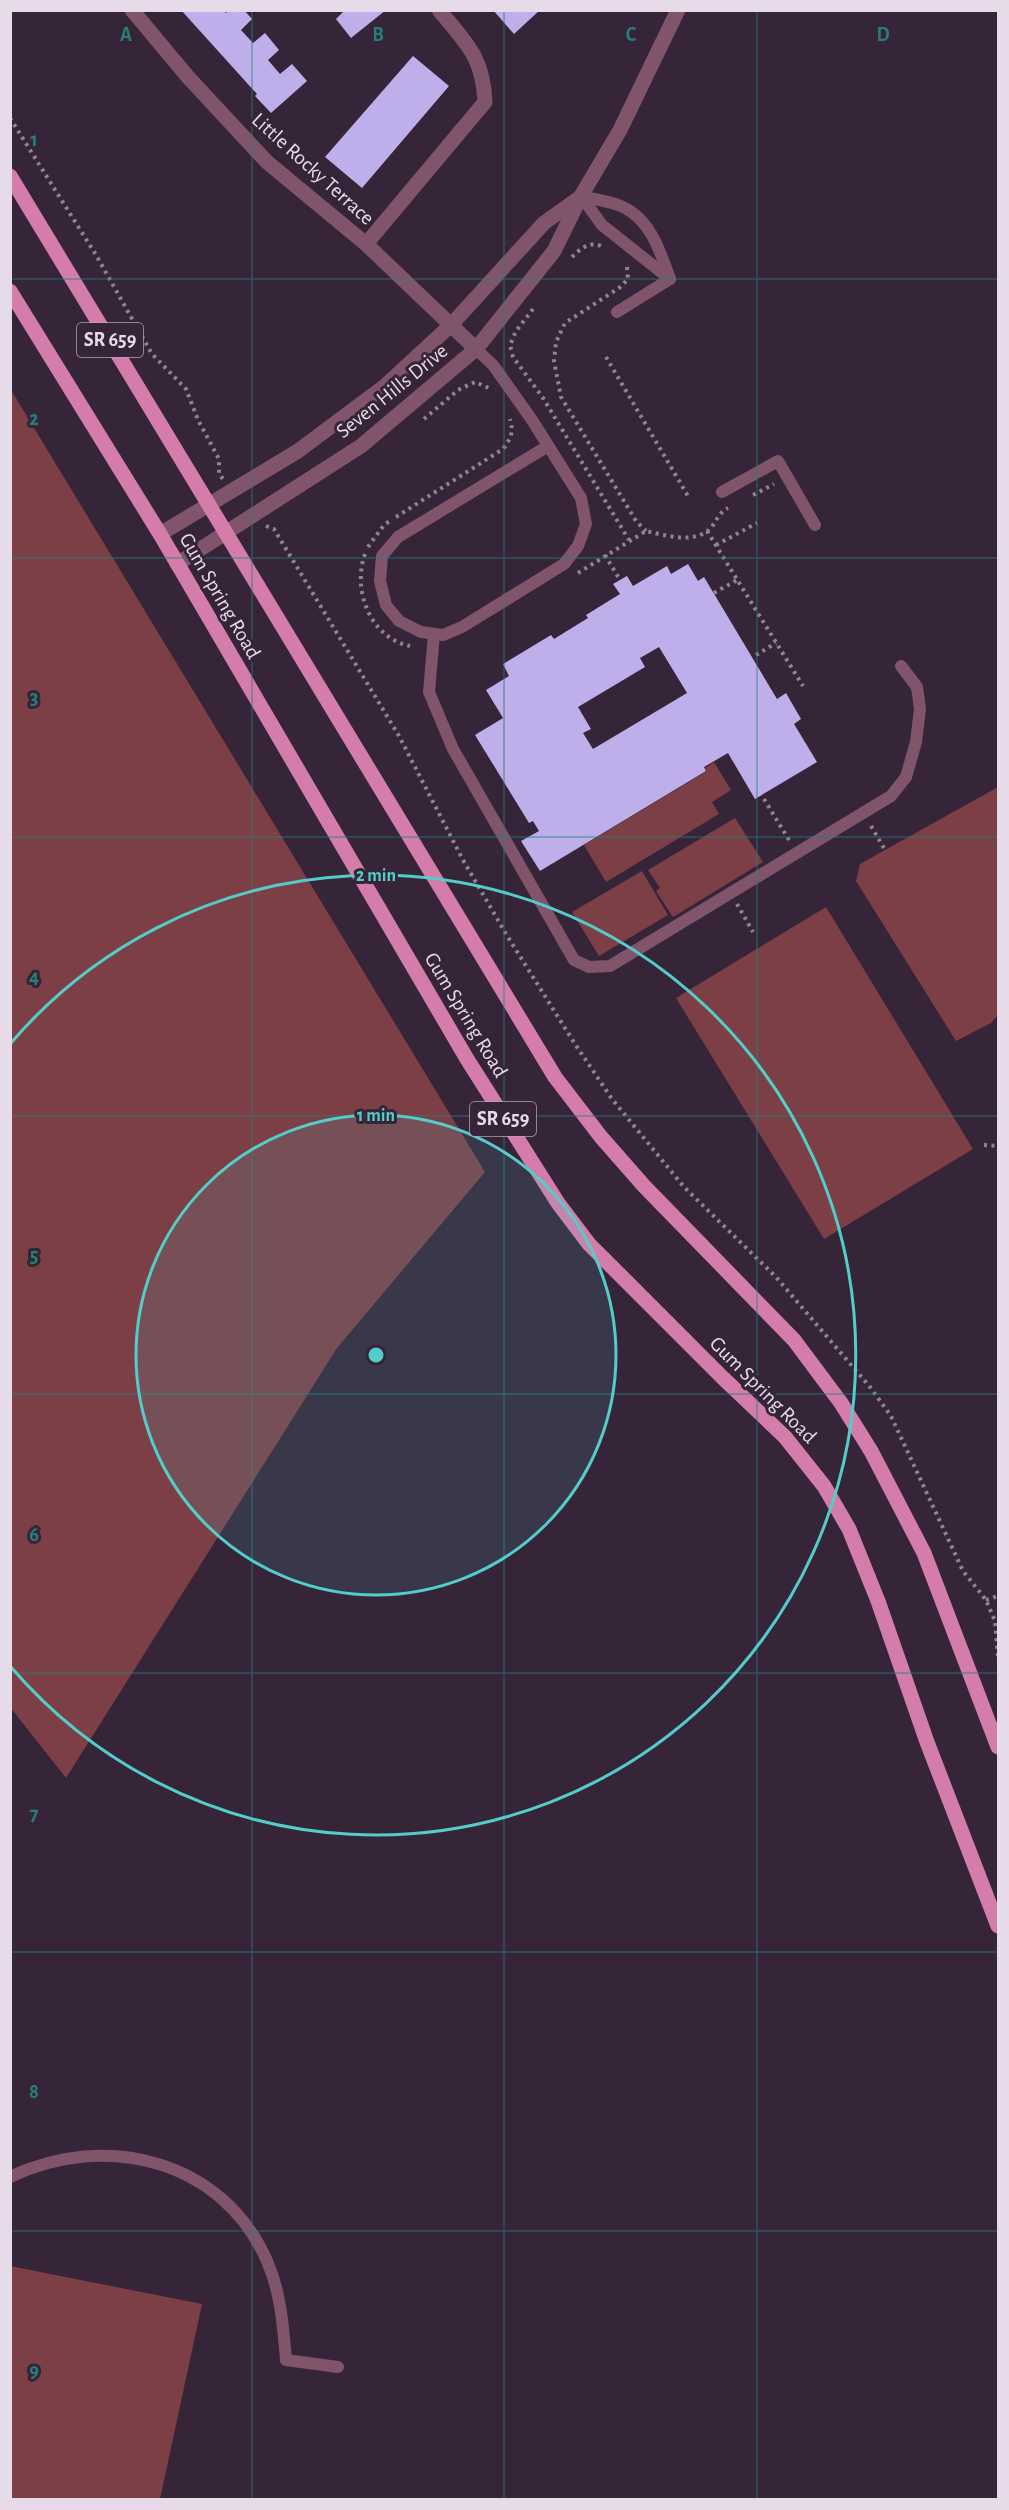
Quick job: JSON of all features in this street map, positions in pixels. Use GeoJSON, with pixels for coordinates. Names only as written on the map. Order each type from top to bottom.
{"type":"FeatureCollection","features":[{"type":"Feature","properties":{"kind":"main road","name":"Gum Spring Road"},"geometry":{"type":"LineString","coordinates":[[10,176],[555,1077],[601,1137],[644,1186],[794,1340],[841,1403],[865,1442],[924,1553],[999,1747]]}},
{"type":"Feature","properties":{"kind":"main road","name":"Gum Spring Road"},"geometry":{"type":"LineString","coordinates":[[10,291],[160,534],[466,1059],[558,1203],[589,1244],[785,1437],[824,1486],[849,1529],[878,1601],[927,1742],[999,1926]]}},
{"type":"Feature","properties":{"kind":"street","name":"Little Rocky Terrace"},"geometry":{"type":"LineString","coordinates":[[132,10],[188,78],[267,162],[366,244],[476,349]]}},
{"type":"Feature","properties":{"kind":"street"},"geometry":{"type":"LineString","coordinates":[[366,244],[485,102],[484,79],[476,58],[439,10]]}},
{"type":"Feature","properties":{"kind":"street","name":"Seven Hills Drive"},"geometry":{"type":"LineString","coordinates":[[177,564],[361,446],[476,349],[554,251],[581,196],[620,130],[678,10]]}},
{"type":"Feature","properties":{"kind":"street","name":"Seven Hills Drive"},"geometry":{"type":"LineString","coordinates":[[160,534],[298,451],[385,386],[451,325],[544,224],[581,196]]}},
{"type":"Feature","properties":{"kind":"lane"},"geometry":{"type":"LineString","coordinates":[[581,196],[602,225],[670,279]]}},
{"type":"Feature","properties":{"kind":"lane"},"geometry":{"type":"LineString","coordinates":[[581,196],[620,205],[642,221],[657,242],[670,279]]}},
{"type":"Feature","properties":{"kind":"lane"},"geometry":{"type":"LineString","coordinates":[[617,312],[670,279]]}},
{"type":"Feature","properties":{"kind":"lane"},"geometry":{"type":"LineString","coordinates":[[476,349],[493,365],[548,446],[581,498],[586,524],[578,546],[564,564],[462,627],[443,635],[421,632],[399,621],[386,605],[380,581],[382,556],[398,537],[548,446]]}},
{"type":"Feature","properties":{"kind":"lane"},"geometry":{"type":"LineString","coordinates":[[722,492],[778,461],[815,525]]}},
{"type":"Feature","properties":{"kind":"lane"},"geometry":{"type":"LineString","coordinates":[[434,634],[429,692],[453,749],[574,960],[589,967],[610,966],[891,796],[906,777],[916,742],[920,709],[916,687],[901,666]]}},
{"type":"Feature","properties":{"kind":"lane"},"geometry":{"type":"LineString","coordinates":[[10,2177],[70,2157],[122,2155],[170,2167],[212,2190],[243,2220],[267,2261],[282,2309],[286,2360],[338,2367]]}},
{"type":"Feature","properties":{"kind":"path"},"geometry":{"type":"LineString","coordinates":[[10,118],[96,255],[152,354],[186,389],[202,428],[219,459],[219,474],[233,491]]}},
{"type":"Feature","properties":{"kind":"path"},"geometry":{"type":"LineString","coordinates":[[567,264],[582,247],[595,244],[609,249]]}},
{"type":"Feature","properties":{"kind":"path"},"geometry":{"type":"LineString","coordinates":[[625,263],[629,270],[628,279],[620,288],[565,323],[556,342],[554,361],[561,398],[636,521],[646,531],[672,537],[690,537],[707,531],[720,512],[738,503]]}},
{"type":"Feature","properties":{"kind":"path"},"geometry":{"type":"LineString","coordinates":[[536,305],[516,332],[510,345],[513,357],[543,398],[629,540],[646,531]]}},
{"type":"Feature","properties":{"kind":"path"},"geometry":{"type":"LineString","coordinates":[[606,357],[688,496]]}},
{"type":"Feature","properties":{"kind":"path"},"geometry":{"type":"LineString","coordinates":[[747,498],[774,484]]}},
{"type":"Feature","properties":{"kind":"path"},"geometry":{"type":"LineString","coordinates":[[255,516],[265,526],[274,529],[399,736],[463,860],[506,934],[612,1099],[684,1187],[776,1277],[870,1387],[891,1416],[963,1571],[986,1600],[995,1622],[999,1657]]}},
{"type":"Feature","properties":{"kind":"path"},"geometry":{"type":"LineString","coordinates":[[716,545],[757,523]]}},
{"type":"Feature","properties":{"kind":"path"},"geometry":{"type":"LineString","coordinates":[[707,531],[803,686]]}},
{"type":"Feature","properties":{"kind":"path"},"geometry":{"type":"LineString","coordinates":[[605,555],[620,580]]}},
{"type":"Feature","properties":{"kind":"path"},"geometry":{"type":"LineString","coordinates":[[714,593],[737,580]]}},
{"type":"Feature","properties":{"kind":"path"},"geometry":{"type":"LineString","coordinates":[[756,655],[776,643]]}},
{"type":"Feature","properties":{"kind":"path"},"geometry":{"type":"LineString","coordinates":[[764,799],[797,853]]}},
{"type":"Feature","properties":{"kind":"path"},"geometry":{"type":"LineString","coordinates":[[864,812],[885,850]]}},
{"type":"Feature","properties":{"kind":"path"},"geometry":{"type":"LineString","coordinates":[[731,893],[753,932]]}},
{"type":"Feature","properties":{"kind":"path"},"geometry":{"type":"LineString","coordinates":[[984,1145],[999,1146]]}},
{"type":"Feature","properties":{"kind":"path"},"geometry":{"type":"LineString","coordinates":[[986,1600],[999,1596]]}},
{"type":"Feature","properties":{"kind":"shaded area"},"geometry":{"type":"Polygon","coordinates":[[[11,390],[485,1172],[337,1348],[66,1778],[10,1707],[11,390]]]}},
{"type":"Feature","properties":{"kind":"shaded area"},"geometry":{"type":"Polygon","coordinates":[[[714,762],[731,790],[712,802],[719,814],[606,882],[584,845],[707,771],[705,768],[714,762]]]}},
{"type":"Feature","properties":{"kind":"shaded area"},"geometry":{"type":"Polygon","coordinates":[[[998,787],[998,1015],[991,1023],[956,1041],[856,881],[860,864],[998,787]]]}},
{"type":"Feature","properties":{"kind":"shaded area"},"geometry":{"type":"Polygon","coordinates":[[[735,818],[763,862],[673,917],[656,891],[660,888],[648,870],[735,818]]]}},
{"type":"Feature","properties":{"kind":"shaded area"},"geometry":{"type":"Polygon","coordinates":[[[642,871],[668,915],[599,956],[572,912],[642,871]]]}},
{"type":"Feature","properties":{"kind":"shaded area"},"geometry":{"type":"Polygon","coordinates":[[[826,907],[973,1149],[824,1239],[676,998],[826,907]]]}},
{"type":"Feature","properties":{"kind":"shaded area"},"geometry":{"type":"Polygon","coordinates":[[[10,2266],[202,2304],[160,2499],[11,2499],[10,2266]]]}},
{"type":"Feature","properties":{"kind":"building"},"geometry":{"type":"Polygon","coordinates":[[[181,10],[224,10],[226,13],[230,10],[244,10],[252,19],[241,30],[253,43],[265,33],[279,50],[268,60],[280,74],[292,64],[307,81],[271,113],[255,96],[257,94],[181,10]]]}},
{"type":"Feature","properties":{"kind":"building"},"geometry":{"type":"Polygon","coordinates":[[[345,10],[386,10],[351,38],[336,19],[345,10]]]}},
{"type":"Feature","properties":{"kind":"building"},"geometry":{"type":"Polygon","coordinates":[[[493,10],[540,10],[514,34],[493,10]]]}},
{"type":"Feature","properties":{"kind":"building"},"geometry":{"type":"Polygon","coordinates":[[[413,56],[449,86],[362,188],[325,157],[413,56]]]}},
{"type":"Feature","properties":{"kind":"building"},"geometry":{"type":"Polygon","coordinates":[[[688,564],[698,581],[704,577],[777,699],[786,693],[801,719],[794,724],[817,762],[755,799],[728,753],[704,767],[706,771],[540,871],[521,841],[539,831],[533,821],[529,823],[475,735],[503,718],[486,690],[509,676],[503,664],[551,635],[554,639],[588,618],[586,615],[620,594],[613,584],[627,576],[633,586],[667,566],[671,574],[688,564]],[[659,647],[640,658],[645,667],[578,707],[591,729],[583,733],[593,749],[687,693],[659,647]]]}}]}
